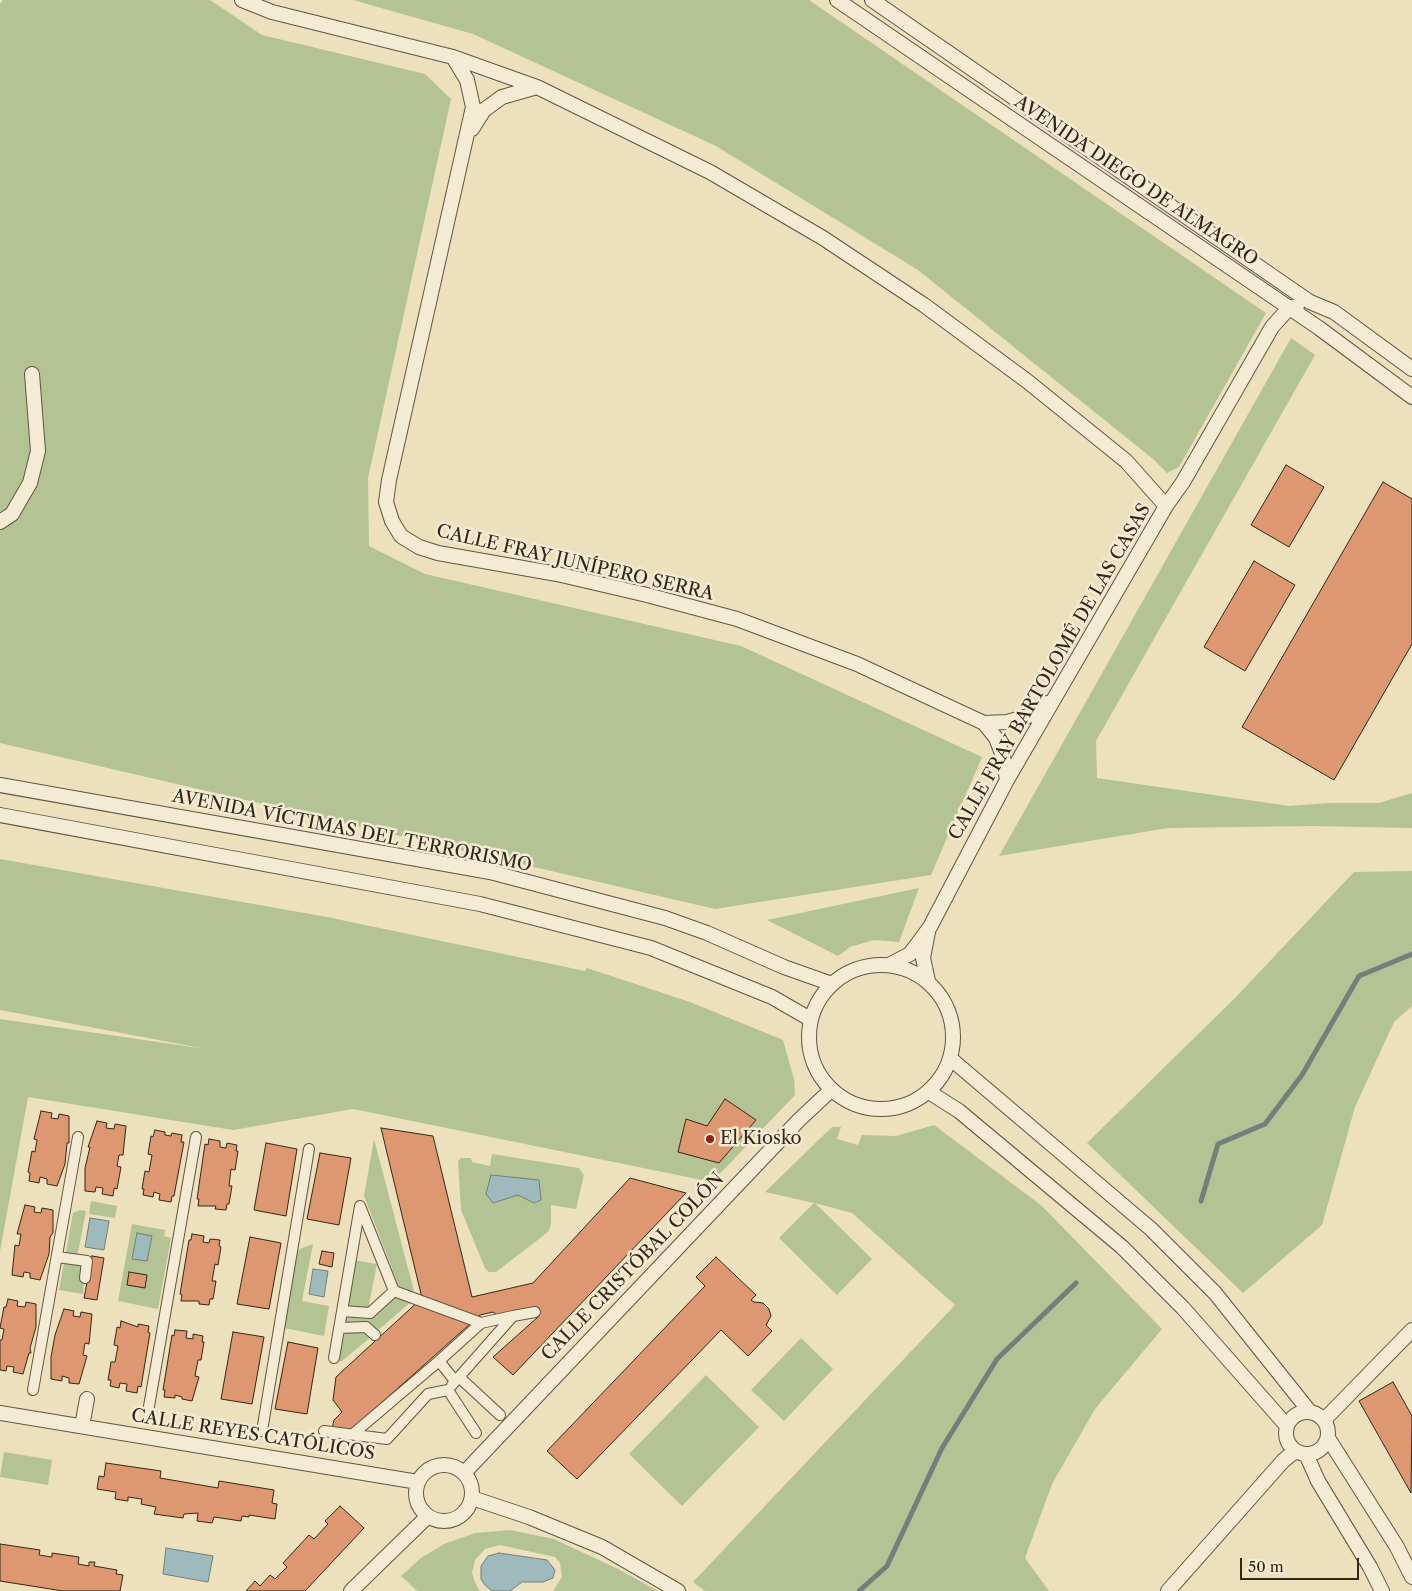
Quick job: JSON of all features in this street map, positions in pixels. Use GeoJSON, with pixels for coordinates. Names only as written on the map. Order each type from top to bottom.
{"type":"FeatureCollection","features":[{"type":"Feature","properties":{"kind":"street","name":"CALLE FRAY BARTOLOMÉ DE LAS CASAS"},"geometry":{"type":"LineString","coordinates":[[242,0],[272,12],[454,57],[537,87],[710,172],[822,238],[924,305],[1027,381],[1126,460],[1166,506],[1007,780],[930,927],[910,954],[889,965]]}},
{"type":"Feature","properties":{"kind":"street","name":"AVENIDA DIEGO DE ALMAGRO"},"geometry":{"type":"LineString","coordinates":[[837,0],[1304,318],[1412,397]]}},
{"type":"Feature","properties":{"kind":"street","name":"AVENIDA DIEGO DE ALMAGRO"},"geometry":{"type":"LineString","coordinates":[[872,0],[1310,302],[1334,312],[1412,369]]}},
{"type":"Feature","properties":{"kind":"street","name":"CALLE FRAY JUNÍPERO SERRA"},"geometry":{"type":"LineString","coordinates":[[454,57],[466,80],[473,107],[389,480],[386,502],[392,521],[401,536],[419,546],[438,553],[557,574],[737,619],[857,664],[984,723],[1007,722],[1032,715],[1054,698]]}},
{"type":"Feature","properties":{"kind":"street","name":"CALLE FRAY JUNÍPERO SERRA"},"geometry":{"type":"LineString","coordinates":[[468,136],[484,110],[502,97],[537,87]]}},
{"type":"Feature","properties":{"kind":"street"},"geometry":{"type":"LineString","coordinates":[[1166,506],[1183,482],[1272,327],[1289,308],[1310,302]]}},
{"type":"Feature","properties":{"kind":"street"},"geometry":{"type":"LineString","coordinates":[[1272,327],[1290,320],[1304,318]]}},
{"type":"Feature","properties":{"kind":"street"},"geometry":{"type":"LineString","coordinates":[[0,522],[12,514],[30,483],[38,451],[32,374]]}},
{"type":"Feature","properties":{"kind":"street"},"geometry":{"type":"LineString","coordinates":[[984,723],[996,738],[1003,756],[1007,780]]}},
{"type":"Feature","properties":{"kind":"street","name":"AVENIDA VÍCTIMAS DEL TERRORISMO"},"geometry":{"type":"LineString","coordinates":[[0,785],[490,872],[665,918],[784,967],[832,984]]}},
{"type":"Feature","properties":{"kind":"street"},"geometry":{"type":"LineString","coordinates":[[0,815],[490,907],[651,948],[772,996],[810,1019]]}},
{"type":"Feature","properties":{"kind":"street","name":"CALLE FRAY BARTOLOMÉ DE LAS CASAS"},"geometry":{"type":"LineString","coordinates":[[928,982],[923,958],[930,927]]}},
{"type":"Feature","properties":{"kind":"street"},"geometry":{"type":"LineString","coordinates":[[889,965],[909,970],[928,982],[942,997],[951,1017],[954,1038],[951,1059],[942,1077],[929,1092],[911,1103],[890,1109],[869,1109],[855,1104],[831,1090],[819,1075],[811,1058],[808,1039],[810,1019],[819,1000],[832,984],[856,970],[869,966],[889,965]]}},
{"type":"Feature","properties":{"kind":"street"},"geometry":{"type":"LineString","coordinates":[[951,1059],[1151,1229],[1215,1293],[1310,1412],[1324,1420],[1327,1425],[1328,1438],[1407,1552],[1412,1577]]}},
{"type":"Feature","properties":{"kind":"street","name":"CALLE CRISTÓBAL COLÓN"},"geometry":{"type":"LineString","coordinates":[[464,1473],[799,1120],[831,1090]]}},
{"type":"Feature","properties":{"kind":"street"},"geometry":{"type":"LineString","coordinates":[[929,1092],[959,1111],[1122,1247],[1183,1308],[1286,1426]]}},
{"type":"Feature","properties":{"kind":"street"},"geometry":{"type":"LineString","coordinates":[[33,1390],[78,1137]]}},
{"type":"Feature","properties":{"kind":"street"},"geometry":{"type":"LineString","coordinates":[[148,1412],[196,1137]]}},
{"type":"Feature","properties":{"kind":"street"},"geometry":{"type":"LineString","coordinates":[[262,1431],[309,1150]]}},
{"type":"Feature","properties":{"kind":"street"},"geometry":{"type":"LineString","coordinates":[[334,1358],[360,1206],[394,1290],[481,1323]]}},
{"type":"Feature","properties":{"kind":"street"},"geometry":{"type":"LineString","coordinates":[[57,1257],[87,1261],[84,1278]]}},
{"type":"Feature","properties":{"kind":"street"},"geometry":{"type":"LineString","coordinates":[[342,1312],[370,1313],[394,1290]]}},
{"type":"Feature","properties":{"kind":"street"},"geometry":{"type":"LineString","coordinates":[[353,1434],[481,1323],[535,1312]]}},
{"type":"Feature","properties":{"kind":"street"},"geometry":{"type":"LineString","coordinates":[[324,1430],[387,1439],[428,1394],[448,1390],[512,1316]]}},
{"type":"Feature","properties":{"kind":"street"},"geometry":{"type":"LineString","coordinates":[[339,1328],[366,1327],[375,1335]]}},
{"type":"Feature","properties":{"kind":"street"},"geometry":{"type":"LineString","coordinates":[[1324,1420],[1412,1330]]}},
{"type":"Feature","properties":{"kind":"street"},"geometry":{"type":"LineString","coordinates":[[439,1361],[457,1379],[500,1415]]}},
{"type":"Feature","properties":{"kind":"street"},"geometry":{"type":"LineString","coordinates":[[448,1390],[476,1433]]}},
{"type":"Feature","properties":{"kind":"street"},"geometry":{"type":"LineString","coordinates":[[82,1426],[87,1399]]}},
{"type":"Feature","properties":{"kind":"street"},"geometry":{"type":"LineString","coordinates":[[1310,1412],[1300,1412],[1286,1426],[1286,1436],[1289,1444],[1301,1452],[1382,1591]]}},
{"type":"Feature","properties":{"kind":"street","name":"CALLE REYES CATÓLICOS"},"geometry":{"type":"LineString","coordinates":[[0,1413],[418,1482]]}},
{"type":"Feature","properties":{"kind":"street"},"geometry":{"type":"LineString","coordinates":[[1168,1591],[1283,1461],[1301,1452],[1316,1452],[1324,1446],[1328,1438]]}},
{"type":"Feature","properties":{"kind":"street"},"geometry":{"type":"LineString","coordinates":[[438,1465],[447,1465],[464,1473],[472,1488],[472,1498],[463,1514],[455,1519],[436,1520],[421,1510],[417,1501],[418,1482],[423,1474],[438,1465]]}},
{"type":"Feature","properties":{"kind":"street"},"geometry":{"type":"LineString","coordinates":[[472,1498],[529,1517],[602,1547],[678,1591]]}},
{"type":"Feature","properties":{"kind":"street"},"geometry":{"type":"LineString","coordinates":[[352,1591],[428,1516]]}},
{"type":"Feature","properties":{"kind":"green space"},"geometry":{"type":"Polygon","coordinates":[[[3,0],[210,0],[262,35],[425,74],[451,99],[368,478],[369,546],[425,574],[741,646],[982,757],[931,875],[715,909],[0,743],[0,4],[3,0]]]}},
{"type":"Feature","properties":{"kind":"green space"},"geometry":{"type":"Polygon","coordinates":[[[353,0],[809,0],[1266,313],[1179,467],[1167,473],[1153,459],[918,270],[716,146],[473,34],[353,0]]]}},
{"type":"Feature","properties":{"kind":"green space"},"geometry":{"type":"Polygon","coordinates":[[[1291,338],[1315,355],[1096,741],[1097,778],[1289,806],[1330,803],[1379,803],[1412,793],[1412,828],[1312,826],[1168,828],[999,856],[1291,338]]]}},
{"type":"Feature","properties":{"kind":"green space"},"geometry":{"type":"Polygon","coordinates":[[[0,859],[327,917],[585,971],[587,968],[690,1002],[783,1040],[794,1079],[795,1095],[712,1182],[353,1109],[233,1130],[28,1097],[0,1251],[0,1019],[206,1049],[0,1010],[0,859]]]}},
{"type":"Feature","properties":{"kind":"green space"},"geometry":{"type":"Polygon","coordinates":[[[1412,871],[1412,1006],[1394,1022],[1355,1107],[1322,1225],[1243,1293],[1087,1143],[1235,998],[1354,872],[1412,871]]]}},
{"type":"Feature","properties":{"kind":"green space"},"geometry":{"type":"Polygon","coordinates":[[[919,888],[899,942],[874,940],[850,947],[838,956],[767,920],[919,888]]]}},
{"type":"Feature","properties":{"kind":"green space"},"geometry":{"type":"Polygon","coordinates":[[[934,1125],[1042,1206],[1162,1329],[1095,1409],[1052,1484],[1025,1558],[1049,1591],[705,1591],[693,1582],[955,1305],[852,1213],[815,1203],[872,1259],[837,1295],[779,1238],[814,1203],[765,1192],[832,1127],[841,1127],[837,1139],[858,1145],[862,1135],[896,1136],[934,1125]]]}},
{"type":"Feature","properties":{"kind":"green space"},"geometry":{"type":"Polygon","coordinates":[[[374,1139],[415,1295],[400,1289],[364,1196],[374,1139]]]}},
{"type":"Feature","properties":{"kind":"green space"},"geometry":{"type":"Polygon","coordinates":[[[492,1154],[579,1168],[584,1175],[576,1209],[551,1205],[551,1225],[548,1232],[496,1272],[489,1272],[485,1268],[461,1210],[458,1161],[461,1158],[471,1158],[472,1162],[490,1166],[492,1154]]]}},
{"type":"Feature","properties":{"kind":"green space"},"geometry":{"type":"Polygon","coordinates":[[[91,1201],[117,1206],[115,1218],[89,1214],[91,1201]]]}},
{"type":"Feature","properties":{"kind":"green space"},"geometry":{"type":"Polygon","coordinates":[[[80,1210],[86,1211],[76,1263],[85,1264],[83,1294],[59,1290],[73,1213],[80,1210]]]}},
{"type":"Feature","properties":{"kind":"green space"},"geometry":{"type":"Polygon","coordinates":[[[132,1224],[165,1230],[164,1236],[171,1238],[158,1309],[118,1301],[132,1224]]]}},
{"type":"Feature","properties":{"kind":"green space"},"geometry":{"type":"Polygon","coordinates":[[[313,1244],[302,1301],[329,1306],[324,1336],[284,1328],[295,1256],[300,1249],[313,1244]]]}},
{"type":"Feature","properties":{"kind":"green space"},"geometry":{"type":"Polygon","coordinates":[[[353,1260],[377,1264],[368,1310],[345,1306],[353,1260]]]}},
{"type":"Feature","properties":{"kind":"green space"},"geometry":{"type":"Polygon","coordinates":[[[393,1296],[411,1302],[376,1332],[341,1326],[343,1318],[370,1316],[393,1296]]]}},
{"type":"Feature","properties":{"kind":"green space"},"geometry":{"type":"Polygon","coordinates":[[[366,1329],[372,1336],[342,1361],[336,1361],[341,1330],[366,1329]]]}},
{"type":"Feature","properties":{"kind":"green space"},"geometry":{"type":"Polygon","coordinates":[[[801,1338],[833,1369],[784,1421],[751,1390],[801,1338]]]}},
{"type":"Feature","properties":{"kind":"green space"},"geometry":{"type":"Polygon","coordinates":[[[706,1375],[759,1427],[682,1506],[629,1454],[706,1375]]]}},
{"type":"Feature","properties":{"kind":"green space"},"geometry":{"type":"Polygon","coordinates":[[[4,1452],[52,1460],[48,1485],[0,1477],[4,1452]]]}},
{"type":"Feature","properties":{"kind":"green space"},"geometry":{"type":"Polygon","coordinates":[[[510,1530],[554,1539],[618,1569],[658,1591],[553,1591],[562,1577],[560,1563],[555,1557],[500,1545],[485,1549],[475,1560],[472,1573],[480,1591],[417,1591],[401,1576],[421,1558],[444,1544],[475,1533],[510,1530]]]}},
{"type":"Feature","properties":{"kind":"water"},"geometry":{"type":"Polygon","coordinates":[[[491,1175],[539,1180],[541,1200],[534,1203],[518,1195],[493,1203],[486,1194],[491,1175]]]}},
{"type":"Feature","properties":{"kind":"water"},"geometry":{"type":"Polygon","coordinates":[[[90,1218],[109,1221],[104,1250],[85,1247],[90,1218]]]}},
{"type":"Feature","properties":{"kind":"water"},"geometry":{"type":"Polygon","coordinates":[[[137,1233],[152,1236],[147,1261],[132,1259],[137,1233]]]}},
{"type":"Feature","properties":{"kind":"water"},"geometry":{"type":"Polygon","coordinates":[[[313,1269],[328,1271],[324,1297],[309,1294],[313,1269]]]}},
{"type":"Feature","properties":{"kind":"water"},"geometry":{"type":"Polygon","coordinates":[[[166,1548],[213,1556],[208,1582],[163,1574],[166,1548]]]}},
{"type":"Feature","properties":{"kind":"water"},"geometry":{"type":"Polygon","coordinates":[[[499,1553],[547,1560],[555,1570],[553,1578],[543,1582],[522,1582],[510,1591],[492,1591],[481,1579],[481,1566],[488,1556],[499,1553]]]}},
{"type":"Feature","properties":{"kind":"building"},"geometry":{"type":"Polygon","coordinates":[[[1286,465],[1324,487],[1289,547],[1251,525],[1286,465]]]}},
{"type":"Feature","properties":{"kind":"building"},"geometry":{"type":"Polygon","coordinates":[[[1383,482],[1412,499],[1412,644],[1334,780],[1242,727],[1383,482]]]}},
{"type":"Feature","properties":{"kind":"building"},"geometry":{"type":"Polygon","coordinates":[[[1254,561],[1295,585],[1245,671],[1204,647],[1254,561]]]}},
{"type":"Feature","properties":{"kind":"building","name":"El Kiosko"},"geometry":{"type":"Polygon","coordinates":[[[725,1099],[756,1120],[719,1163],[678,1152],[686,1119],[707,1126],[725,1099]]]}},
{"type":"Feature","properties":{"kind":"building"},"geometry":{"type":"Polygon","coordinates":[[[41,1111],[52,1113],[51,1118],[58,1119],[59,1114],[69,1116],[69,1143],[67,1143],[65,1164],[57,1186],[47,1184],[47,1179],[40,1177],[39,1183],[29,1181],[30,1173],[28,1172],[32,1151],[35,1152],[37,1140],[34,1139],[41,1111]]]}},
{"type":"Feature","properties":{"kind":"building"},"geometry":{"type":"Polygon","coordinates":[[[97,1121],[107,1123],[106,1128],[114,1129],[115,1124],[126,1126],[123,1155],[119,1155],[117,1166],[121,1167],[117,1189],[114,1188],[113,1196],[102,1194],[103,1188],[96,1187],[95,1192],[85,1191],[85,1168],[90,1147],[88,1147],[97,1121]]]}},
{"type":"Feature","properties":{"kind":"building"},"geometry":{"type":"Polygon","coordinates":[[[381,1128],[433,1136],[472,1297],[533,1283],[630,1178],[686,1193],[513,1375],[493,1357],[538,1317],[537,1311],[497,1315],[493,1312],[480,1315],[350,1431],[332,1429],[334,1420],[342,1412],[333,1400],[336,1377],[422,1298],[381,1128]]]}},
{"type":"Feature","properties":{"kind":"building"},"geometry":{"type":"Polygon","coordinates":[[[155,1130],[165,1132],[165,1135],[171,1136],[172,1133],[182,1135],[181,1142],[184,1142],[174,1196],[172,1196],[171,1202],[159,1200],[160,1194],[154,1192],[153,1197],[143,1195],[145,1171],[149,1172],[152,1155],[148,1154],[151,1136],[153,1137],[155,1130]]]}},
{"type":"Feature","properties":{"kind":"building"},"geometry":{"type":"Polygon","coordinates":[[[209,1139],[220,1141],[220,1147],[226,1148],[227,1143],[237,1145],[235,1170],[231,1169],[229,1186],[232,1186],[226,1210],[215,1209],[216,1206],[198,1206],[199,1199],[197,1199],[205,1144],[208,1145],[209,1139]]]}},
{"type":"Feature","properties":{"kind":"building"},"geometry":{"type":"Polygon","coordinates":[[[266,1143],[297,1149],[286,1216],[254,1210],[266,1143]]]}},
{"type":"Feature","properties":{"kind":"building"},"geometry":{"type":"Polygon","coordinates":[[[320,1153],[351,1158],[339,1225],[307,1219],[320,1153]]]}},
{"type":"Feature","properties":{"kind":"building"},"geometry":{"type":"Polygon","coordinates":[[[25,1205],[35,1207],[34,1212],[41,1213],[42,1208],[53,1210],[53,1233],[50,1237],[49,1254],[40,1280],[30,1278],[30,1273],[24,1272],[23,1277],[12,1275],[15,1245],[19,1246],[21,1234],[17,1234],[25,1205]]]}},
{"type":"Feature","properties":{"kind":"building"},"geometry":{"type":"Polygon","coordinates":[[[192,1234],[204,1236],[203,1242],[209,1243],[210,1239],[220,1240],[219,1246],[221,1247],[218,1265],[215,1264],[212,1281],[216,1281],[213,1299],[210,1299],[209,1305],[199,1304],[199,1301],[181,1301],[182,1295],[180,1294],[189,1240],[191,1240],[192,1234]]]}},
{"type":"Feature","properties":{"kind":"building"},"geometry":{"type":"Polygon","coordinates":[[[250,1237],[281,1243],[269,1309],[237,1304],[250,1237]]]}},
{"type":"Feature","properties":{"kind":"building"},"geometry":{"type":"Polygon","coordinates":[[[322,1251],[334,1253],[332,1267],[319,1264],[322,1251]]]}},
{"type":"Feature","properties":{"kind":"building"},"geometry":{"type":"Polygon","coordinates":[[[92,1256],[104,1258],[97,1300],[84,1298],[92,1256]]]}},
{"type":"Feature","properties":{"kind":"building"},"geometry":{"type":"Polygon","coordinates":[[[716,1257],[756,1295],[751,1300],[763,1303],[769,1309],[771,1316],[766,1325],[772,1331],[748,1356],[721,1330],[577,1479],[547,1451],[705,1286],[696,1277],[716,1257]]]}},
{"type":"Feature","properties":{"kind":"building"},"geometry":{"type":"Polygon","coordinates":[[[129,1272],[147,1275],[145,1288],[127,1285],[129,1272]]]}},
{"type":"Feature","properties":{"kind":"building"},"geometry":{"type":"Polygon","coordinates":[[[8,1299],[18,1301],[17,1306],[25,1307],[26,1302],[36,1304],[36,1327],[30,1348],[31,1353],[29,1353],[23,1374],[13,1372],[14,1367],[7,1366],[6,1371],[0,1370],[0,1340],[2,1340],[4,1329],[0,1328],[4,1307],[6,1307],[8,1299]]]}},
{"type":"Feature","properties":{"kind":"building"},"geometry":{"type":"Polygon","coordinates":[[[64,1309],[74,1311],[73,1316],[80,1317],[81,1312],[92,1314],[89,1344],[85,1343],[83,1355],[87,1356],[79,1384],[69,1383],[69,1378],[62,1376],[62,1381],[51,1379],[51,1357],[55,1335],[64,1309]]]}},
{"type":"Feature","properties":{"kind":"building"},"geometry":{"type":"Polygon","coordinates":[[[121,1321],[138,1327],[138,1324],[149,1326],[148,1332],[150,1333],[141,1387],[138,1386],[137,1393],[126,1391],[127,1384],[120,1383],[119,1388],[110,1386],[111,1380],[108,1380],[111,1362],[115,1362],[118,1346],[114,1345],[117,1327],[120,1328],[121,1321]]]}},
{"type":"Feature","properties":{"kind":"building"},"geometry":{"type":"Polygon","coordinates":[[[175,1330],[187,1331],[186,1338],[193,1339],[193,1334],[203,1336],[201,1360],[198,1360],[195,1376],[199,1377],[192,1401],[175,1395],[175,1398],[164,1397],[165,1390],[163,1390],[172,1335],[174,1336],[175,1330]]]}},
{"type":"Feature","properties":{"kind":"building"},"geometry":{"type":"Polygon","coordinates":[[[233,1332],[264,1337],[252,1404],[221,1399],[233,1332]]]}},
{"type":"Feature","properties":{"kind":"building"},"geometry":{"type":"Polygon","coordinates":[[[288,1342],[318,1348],[307,1414],[275,1409],[288,1342]]]}},
{"type":"Feature","properties":{"kind":"building"},"geometry":{"type":"Polygon","coordinates":[[[1393,1382],[1412,1416],[1411,1493],[1359,1401],[1393,1382]]]}},
{"type":"Feature","properties":{"kind":"building"},"geometry":{"type":"Polygon","coordinates":[[[106,1463],[161,1471],[160,1478],[218,1488],[219,1481],[274,1490],[272,1503],[277,1504],[275,1519],[249,1515],[249,1517],[242,1516],[241,1521],[214,1517],[212,1523],[197,1521],[198,1513],[184,1514],[183,1518],[154,1514],[156,1507],[141,1504],[142,1499],[128,1497],[128,1501],[115,1499],[116,1492],[97,1489],[99,1476],[104,1477],[106,1463]]]}},
{"type":"Feature","properties":{"kind":"building"},"geometry":{"type":"Polygon","coordinates":[[[340,1506],[364,1528],[305,1591],[246,1591],[255,1581],[260,1586],[270,1575],[275,1579],[287,1567],[283,1563],[309,1535],[314,1539],[328,1524],[325,1521],[340,1506]]]}},
{"type":"Feature","properties":{"kind":"building"},"geometry":{"type":"Polygon","coordinates":[[[0,1544],[40,1550],[39,1555],[52,1557],[52,1553],[79,1557],[78,1564],[89,1566],[89,1562],[95,1562],[94,1566],[117,1570],[116,1574],[123,1575],[120,1591],[63,1591],[0,1581],[0,1544]]]}},
{"type":"Feature","properties":{"kind":"waterway"},"geometry":{"type":"LineString","coordinates":[[1201,1201],[1218,1144],[1265,1124],[1302,1075],[1359,976],[1412,954]]}},
{"type":"Feature","properties":{"kind":"waterway"},"geometry":{"type":"LineString","coordinates":[[859,1591],[887,1566],[942,1448],[997,1359],[1076,1283]]}},
{"type":"Feature","properties":{"kind":"place","name":"El Kiosko"},"geometry":{"type":"Point","coordinates":[710,1139]}}]}
